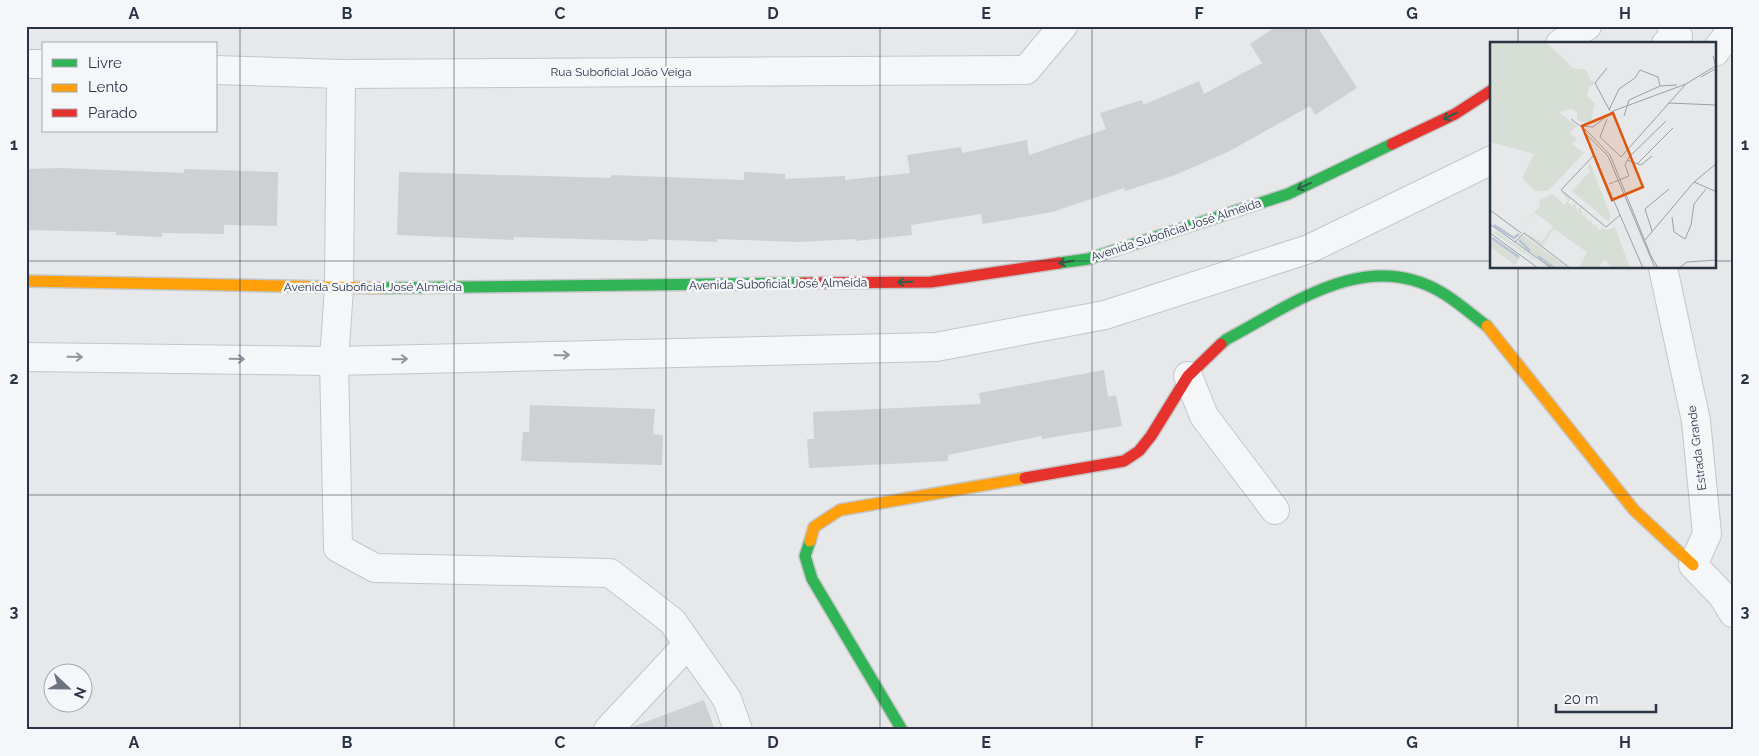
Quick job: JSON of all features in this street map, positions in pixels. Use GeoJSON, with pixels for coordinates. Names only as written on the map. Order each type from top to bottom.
{"type":"FeatureCollection","features":[{"type":"Feature","properties":{"kind":"street","name":"Rua Suboficial João Veiga"},"geometry":{"type":"LineString","coordinates":[[218,70],[341,74],[1026,70],[1063,26]]}},
{"type":"Feature","properties":{"kind":"street"},"geometry":{"type":"LineString","coordinates":[[1563,42],[1586,26]]}},
{"type":"Feature","properties":{"kind":"street"},"geometry":{"type":"LineString","coordinates":[[1716,51],[1733,28]]}},
{"type":"Feature","properties":{"kind":"street"},"geometry":{"type":"LineString","coordinates":[[26,64],[42,64]]}},
{"type":"Feature","properties":{"kind":"street"},"geometry":{"type":"LineString","coordinates":[[341,74],[339,288],[334,360],[338,548],[375,568],[610,573],[672,621],[727,699],[738,730]]}},
{"type":"Feature","properties":{"kind":"street","name":"Avenida Suboficial José Almeida"},"geometry":{"type":"LineString","coordinates":[[26,281],[339,288],[931,282],[1088,258],[1288,194],[1455,114],[1490,91]]}},
{"type":"Feature","properties":{"kind":"street"},"geometry":{"type":"LineString","coordinates":[[26,357],[334,360],[936,347],[1105,315],[1309,249],[1490,161]]}},
{"type":"Feature","properties":{"kind":"street","name":"Estrada Grande"},"geometry":{"type":"LineString","coordinates":[[1663,269],[1696,421],[1707,534],[1693,565]]}},
{"type":"Feature","properties":{"kind":"street"},"geometry":{"type":"LineString","coordinates":[[902,730],[812,579],[805,556],[814,527],[840,510],[1124,462],[1139,451],[1188,376],[1227,339],[1327,286],[1355,277],[1385,275],[1415,281],[1441,292],[1490,328],[1634,510],[1722,595],[1733,613]]}},
{"type":"Feature","properties":{"kind":"street"},"geometry":{"type":"LineString","coordinates":[[1188,376],[1204,416],[1275,510]]}},
{"type":"Feature","properties":{"kind":"street"},"geometry":{"type":"LineString","coordinates":[[608,730],[688,644]]}},
{"type":"Feature","properties":{"kind":"building"},"geometry":{"type":"Polygon","coordinates":[[[1277,26],[1317,26],[1357,88],[1315,115],[1310,106],[1228,152],[1175,175],[1125,191],[1124,188],[1052,212],[983,224],[981,214],[911,225],[912,235],[856,241],[856,239],[798,242],[717,239],[717,242],[514,237],[514,240],[397,235],[399,172],[611,178],[611,175],[744,180],[744,172],[785,174],[785,179],[845,176],[845,180],[910,173],[907,155],[961,147],[962,153],[1027,140],[1029,155],[1106,129],[1100,113],[1142,100],[1143,105],[1199,81],[1204,94],[1262,63],[1250,44],[1277,26]]]}},
{"type":"Feature","properties":{"kind":"building"},"geometry":{"type":"Polygon","coordinates":[[[60,168],[184,173],[184,169],[278,172],[277,226],[224,225],[224,234],[162,233],[162,237],[116,235],[116,232],[26,230],[26,169],[60,168]]]}},
{"type":"Feature","properties":{"kind":"building"},"geometry":{"type":"Polygon","coordinates":[[[1104,370],[1108,397],[1116,395],[1122,426],[1042,439],[1042,436],[948,455],[948,461],[809,468],[807,439],[814,439],[813,412],[981,404],[979,393],[1104,370]]]}},
{"type":"Feature","properties":{"kind":"building"},"geometry":{"type":"Polygon","coordinates":[[[530,405],[655,409],[653,434],[663,435],[662,465],[521,461],[523,432],[529,432],[530,405]]]}},
{"type":"Feature","properties":{"kind":"building"},"geometry":{"type":"Polygon","coordinates":[[[704,700],[715,730],[633,730],[632,727],[704,700]]]}},
{"type":"Feature","properties":{"kind":"traffic: fast"},"geometry":{"type":"LineString","coordinates":[[1059,263],[1088,259],[1288,194],[1392,144]]}},
{"type":"Feature","properties":{"kind":"traffic: fast"},"geometry":{"type":"LineString","coordinates":[[1221,344],[1304,297],[1358,278],[1385,276],[1413,280],[1441,292],[1487,326]]}},
{"type":"Feature","properties":{"kind":"traffic: fast"},"geometry":{"type":"LineString","coordinates":[[380,288],[803,283]]}},
{"type":"Feature","properties":{"kind":"traffic: fast"},"geometry":{"type":"LineString","coordinates":[[810,541],[805,556],[812,579],[902,730]]}},
{"type":"Feature","properties":{"kind":"traffic: slow"},"geometry":{"type":"LineString","coordinates":[[26,281],[380,288]]}},
{"type":"Feature","properties":{"kind":"traffic: slow"},"geometry":{"type":"LineString","coordinates":[[1487,326],[1634,510],[1693,565]]}},
{"type":"Feature","properties":{"kind":"traffic: slow"},"geometry":{"type":"LineString","coordinates":[[810,541],[814,527],[840,510],[1025,478]]}},
{"type":"Feature","properties":{"kind":"traffic: jam"},"geometry":{"type":"LineString","coordinates":[[1392,144],[1455,114],[1490,91]]}},
{"type":"Feature","properties":{"kind":"traffic: jam"},"geometry":{"type":"LineString","coordinates":[[803,283],[931,282],[1059,263]]}},
{"type":"Feature","properties":{"kind":"traffic: jam"},"geometry":{"type":"LineString","coordinates":[[1025,478],[1124,461],[1139,451],[1151,436],[1188,376],[1221,344]]}}]}
